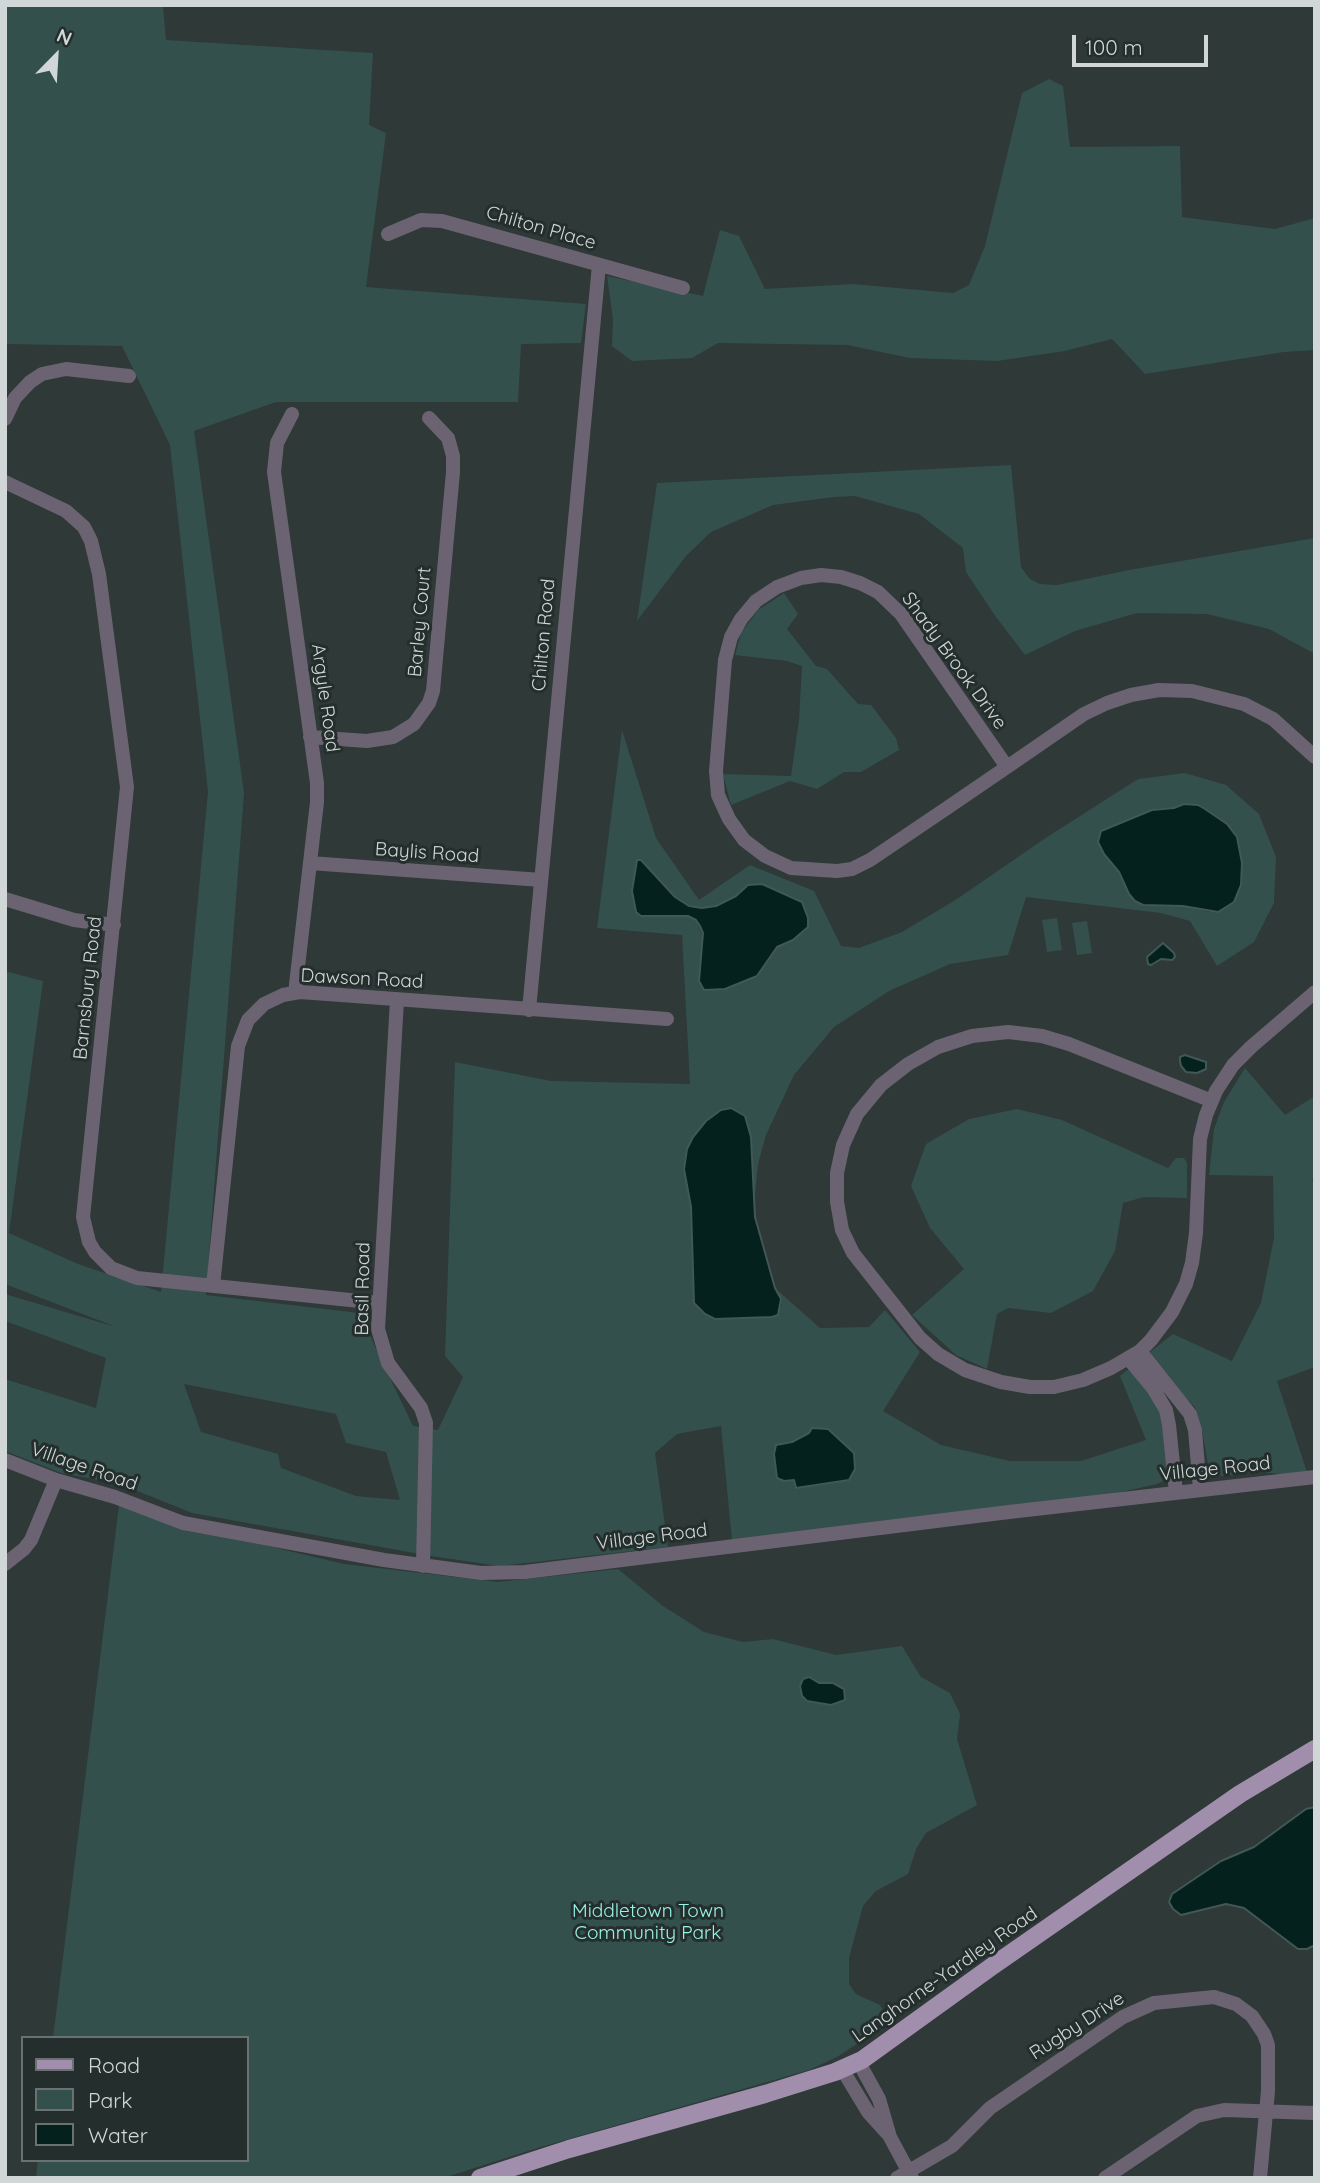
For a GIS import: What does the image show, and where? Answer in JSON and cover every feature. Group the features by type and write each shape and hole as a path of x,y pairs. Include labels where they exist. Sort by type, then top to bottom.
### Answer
{"main road":[{"name":"Langhorne-Yardley Road","path":"480,2178 504,2174 765,2094 850,2065 1232,1800 1315,1749"}],"street":[{"name":"Chilton Place","path":"388,234 421,220 442,221 683,288"},
{"name":"Chilton Road","path":"529,1010 599,265"},
{"path":"5,419 15,398 42,374 66,369 129,376"},
{"name":"Argyle Road","path":"292,414 277,443 274,472 317,783 295,993"},
{"name":"Barley Court","path":"310,737 367,741 393,737 414,724 429,703 433,691 453,472 453,456 448,438 429,418"},
{"name":"Barnsbury Road","path":"5,482 75,518 84,527 95,552 128,795 83,1217 85,1230 95,1252 105,1263 136,1278 379,1303"},
{"name":"Shady Brook Drive","path":"1007,767 901,614 878,592 860,583 821,575 801,578 777,587 756,601 731,637 725,660 716,771 718,795 729,819 744,840 765,856 791,868 812,871 852,869 870,860 1007,767 1084,714 1131,695 1160,690 1192,691 1244,704 1273,719 1315,757"},
{"name":"Baylis Road","path":"310,863 541,880"},
{"path":"5,899 74,920 114,925"},
{"path":"1212,1101 1069,1044 1042,1036 1009,1032 972,1036 938,1048 908,1064 881,1085 858,1114 843,1145 836,1183 836,1202 842,1230 853,1253 920,1338 938,1354 971,1372 1001,1382 1030,1387 1054,1387 1083,1380 1134,1355 1172,1312 1191,1269 1196,1233 1200,1139 1212,1101 1233,1065 1315,992"},
{"name":"Dawson Road","path":"214,1286 237,1060 242,1032 248,1020 264,1003 295,993 667,1019"},
{"name":"Basil Road","path":"397,1000 378,1329 386,1358 398,1379 421,1408 426,1423 424,1566"},
{"path":"1134,1355 1190,1414 1195,1430 1200,1490"},
{"path":"1134,1355 1166,1410 1176,1493"},
{"name":"Village Road","path":"5,1460 183,1523 424,1566 481,1573 525,1572 1315,1477"},
{"path":"5,1563 24,1549 31,1540 56,1480"},
{"name":"Rugby Drive","path":"906,2175 952,2146 990,2108 1122,2017 1170,2000 1214,1997 1236,2004 1252,2015 1268,2045 1260,2178"},
{"path":"850,2065 868,2112 890,2137 906,2175"},
{"path":"1105,2178 1197,2116 1224,2110 1314,2115"}],"green space":[{"path":"5,5 163,5 166,40 373,53 369,125 386,133 366,287 586,304 581,343 521,344 518,402 276,402 194,431 244,793 206,1295 359,1313 413,1426 438,1430 463,1377 445,1356 455,1062 551,1081 690,1084 682,935 597,928 622,730 656,838 699,900 750,865 814,891 841,946 859,948 902,932 957,899 1138,779 1185,773 1226,785 1259,814 1276,857 1274,903 1254,942 1217,966 1190,921 1161,913 1026,897 1008,955 950,964 889,991 834,1027 794,1075 766,1135 758,1164 754,1204 751,1137 745,1116 731,1108 712,1116 698,1130 687,1149 684,1169 691,1207 694,1303 715,1319 772,1317 782,1305 775,1288 820,1328 869,1327 885,1310 920,1352 883,1411 941,1445 1010,1461 1081,1461 1146,1440 1120,1376 1130,1368 1149,1390 1162,1416 1170,1473 1166,1480 1094,1498 732,1541 721,1426 677,1434 655,1453 668,1547 499,1566 192,1513 120,1484 61,1473 5,1451 5,1379 96,1408 106,1358 5,1321 5,1294 116,1327 5,1284 5,971 43,981 9,1233 78,1264 161,1292 208,792 170,445 122,346 5,344","holes":["1184,804 1198,805 1220,818 1237,837 1242,863 1241,885 1234,902 1209,912 1183,906 1143,905 1125,886 1114,865 1104,854 1101,832 1160,808 1174,808","637,860 675,897 689,906 702,908 716,906 736,896 748,885 762,884 798,899 805,931 777,947 757,976 725,989 696,920 688,916 640,916 636,912 633,881","184,1384 336,1414 346,1443 386,1452 400,1500 356,1496 281,1468 278,1454 201,1432"]},
{"path":"1049,79 1063,86 1070,147 1180,146 1182,217 1275,229 1315,218 1315,350 1284,352 1145,374 1112,339 1065,351 997,361 910,358 847,345 718,343 692,358 632,361 612,346 613,319 607,276 703,296 720,230 739,236 765,289 853,284 953,293 969,285 985,246 1022,93"},
{"path":"1011,465 1021,567 1030,579 1040,584 1057,585 1315,538 1315,654 1269,629 1207,614 1137,613 1075,631 1025,655 966,572 963,548 919,514 855,496 773,505 711,532 686,556 637,621 657,483"},
{"path":"784,593 798,614 787,629 816,666 827,669 858,704 871,705 896,738 899,750 861,772 844,772 817,789 790,781 731,805 723,774 791,776 799,720 802,666 787,661 735,655 741,633 758,610"},
{"path":"1057,918 1062,950 1047,952 1042,920"},
{"path":"1087,921 1092,953 1077,955 1072,923"},
{"path":"1245,1068 1285,1115 1315,1096 1315,1180 1312,1179 1315,1186 1315,1367 1277,1381 1307,1472 1293,1475 1257,1472 1222,1476 1209,1471 1202,1429 1195,1407 1177,1389 1150,1352 1173,1334 1232,1361 1261,1303 1274,1238 1273,1176 1209,1175 1214,1129 1224,1102"},
{"path":"1017,1109 1062,1120 1168,1168 1176,1158 1184,1158 1187,1163 1187,1198 1144,1197 1123,1203 1115,1251 1093,1291 1051,1313 1008,1308 997,1314 987,1369 956,1355 912,1315 964,1269 930,1228 911,1186 926,1144 969,1119"},
{"name":"Middletown Town Community Park","path":"119,1505 186,1531 264,1545 344,1564 498,1582 618,1569 663,1606 704,1632 743,1642 773,1639 836,1655 902,1646 921,1677 950,1693 960,1714 957,1739 977,1805 926,1833 916,1849 908,1874 876,1891 863,1906 849,1958 849,1984 856,1994 880,2005 890,2022 837,2057 809,2070 443,2178 36,2178 38,2162 248,2162 248,2036 53,2036"}],"water":[{"path":"1184,804 1198,805 1205,809 1227,824 1237,837 1242,863 1241,885 1234,902 1218,912 1183,906 1143,905 1135,901 1098,842 1101,831 1152,810"},
{"path":"637,860 641,860 675,897 689,906 716,906 736,896 748,885 762,884 802,902 808,918 808,927 793,940 777,947 757,976 725,989 704,990 699,981 703,933 700,926 688,916 641,916 636,912 632,891"},
{"path":"1163,943 1175,957 1172,960 1161,959 1148,964 1147,957"},
{"path":"1185,1055 1206,1062 1206,1069 1197,1073 1186,1072 1180,1061 1180,1057"},
{"path":"731,1108 745,1116 751,1137 755,1217 775,1288 781,1299 778,1315 772,1317 715,1319 694,1303 691,1207 684,1169 687,1149 706,1121 721,1110"},
{"path":"812,1428 828,1429 854,1453 855,1469 849,1480 796,1488 794,1480 784,1481 777,1478 774,1454 776,1445 792,1442 809,1433"},
{"path":"809,1677 819,1683 833,1683 844,1689 845,1700 831,1705 807,1701 802,1696 800,1686 803,1679"},
{"path":"1315,1807 1313,1946 1298,1949 1244,1908 1226,1904 1181,1915 1173,1909 1169,1902 1172,1894 1221,1861 1254,1847 1306,1809"}]}
